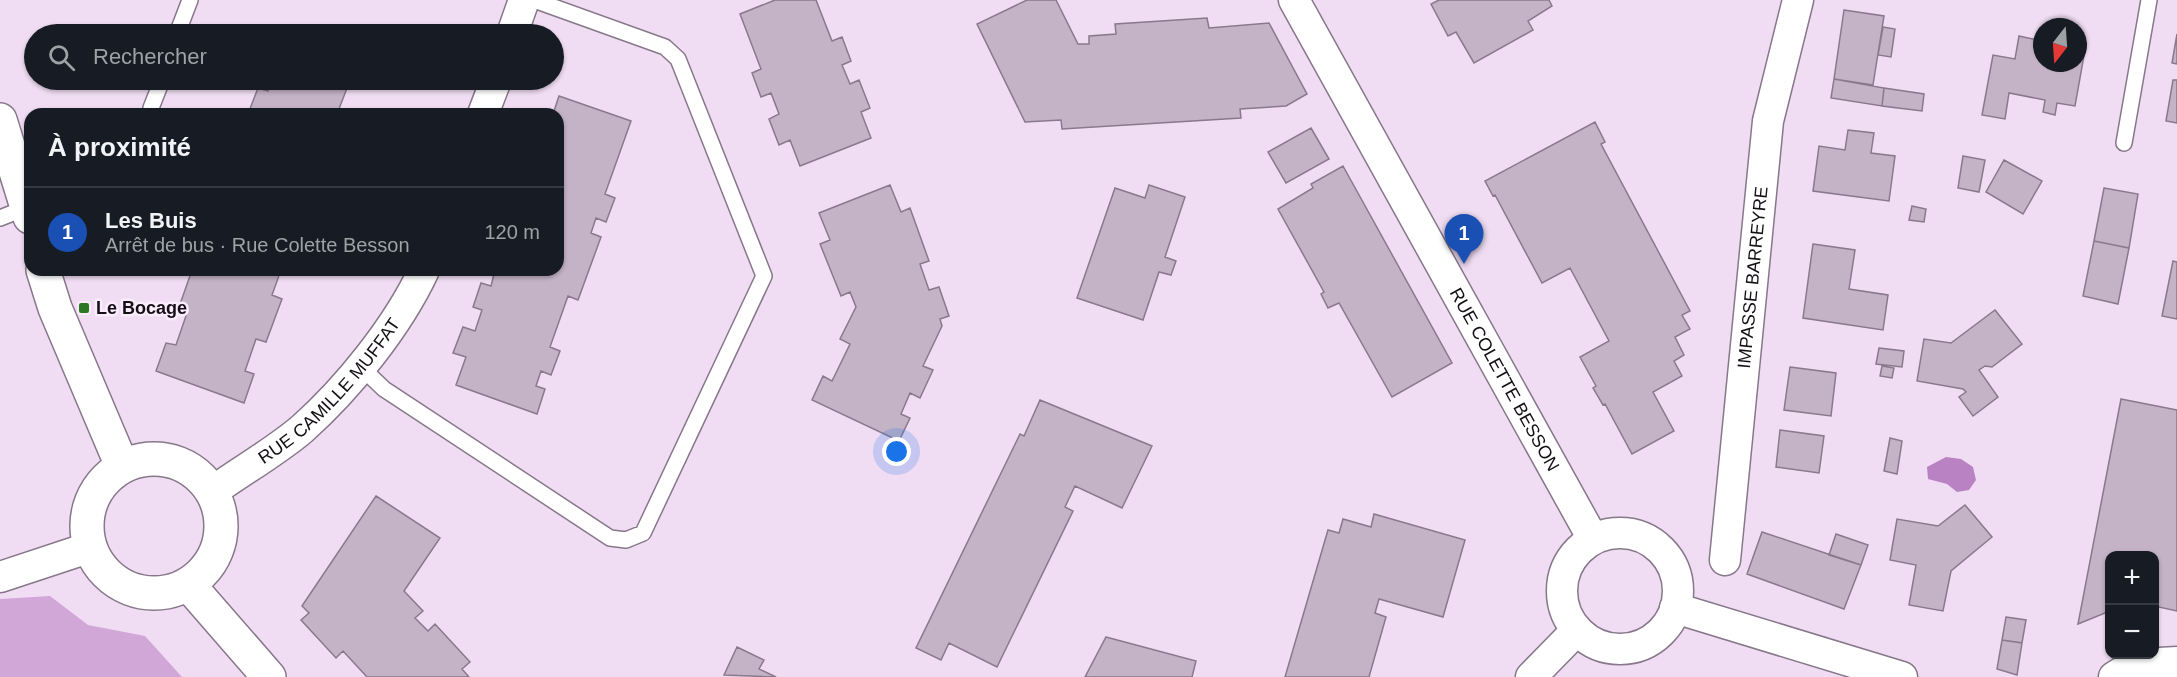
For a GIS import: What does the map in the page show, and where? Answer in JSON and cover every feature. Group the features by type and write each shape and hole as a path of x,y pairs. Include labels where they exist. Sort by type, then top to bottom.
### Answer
{"street":[{"path":"516,24 524,0"},
{"name":"RUE COLETTE BESSON","path":"1294,0 1593,538"},
{"name":"IMPASSE BARREYRE","path":"1725,560 1768,121 1798,0"},
{"path":"485,108 492,90"},
{"path":"0,120 19,214"},
{"path":"45,276 55,308 122,466"},
{"name":"RUE CAMILLE MUFFAT","path":"212,492 302,429 361,367 415,289 421,276"},
{"path":"152,459 182,464 199,476 212,492 219,512 221,532 210,562 188,584 168,592 147,592 126,587 108,575 95,559 88,538 87,517 93,497 105,480 122,466 152,459"},
{"path":"1612,533 1631,534 1650,541 1664,553 1674,570 1678,590 1676,608 1666,626 1651,640 1632,647 1612,648 1593,642 1577,630 1567,616 1562,598 1562,580 1568,564 1579,549 1593,538 1612,533"},
{"path":"0,577 91,547"},
{"path":"188,584 269,677"},
{"path":"1676,608 1902,677"},
{"path":"1531,677 1577,630"},
{"path":"2114,677 2127,668 2152,663 2177,662"}],"lane":[{"path":"181,24 190,0"},
{"path":"361,367 384,389 610,538 626,540 643,534 764,276 678,59 665,47 534,0"},
{"path":"2124,143 2149,0"},
{"path":"151,108 158,90"}],"shaded area":[{"path":"1946,457 1961,459 1973,467 1976,480 1969,490 1957,492 1947,484 1928,479 1927,467"},
{"path":"50,596 88,625 145,636 182,677 0,677 0,599"}],"building":[{"path":"775,0 816,0 832,41 842,37 851,61 842,65 850,84 859,80 870,108 861,112 871,138 800,166 790,140 779,145 769,119 779,114 771,93 761,97 752,73 761,69 740,14"},
{"path":"1027,0 1056,0 1078,44 1089,44 1089,36 1116,34 1115,24 1207,18 1209,28 1269,23 1307,94 1286,106 1240,109 1241,118 1062,129 1061,120 1025,122 977,24"},
{"path":"1439,0 1549,0 1552,6 1528,21 1533,30 1474,63 1456,32 1448,36 1431,4"},
{"path":"1844,10 1884,16 1873,85 1834,79"},
{"path":"1883,27 1895,29 1891,57 1878,55"},
{"path":"2177,34 2177,64 2172,63"},
{"path":"2019,36 2033,39 2033,72 2081,72 2075,106 2057,103 2055,115 2043,112 2045,100 2009,93 2005,119 1982,115 1993,55 2015,59"},
{"path":"1834,79 1884,88 1882,106 1831,98"},
{"path":"2173,80 2177,80 2177,123 2166,121"},
{"path":"1884,88 1924,94 1922,111 1882,106"},
{"path":"257,90 346,90 339,108 250,108"},
{"path":"559,96 631,121 605,194 615,198 606,222 596,218 591,233 601,237 578,300 568,296 550,347 560,351 551,375 541,371 536,386 545,389 537,414 456,385 466,357 453,353 463,327 475,331 482,310 473,307 481,283 491,286 494,276 564,276 564,108 555,108"},
{"path":"1595,122 1605,142 1601,144 1690,311 1682,315 1690,329 1675,337 1684,355 1674,361 1682,376 1653,392 1674,431 1632,454 1605,404 1603,405 1593,388 1596,386 1580,357 1609,341 1570,268 1542,283 1495,195 1493,196 1485,181"},
{"path":"1311,128 1329,159 1286,183 1268,152"},
{"path":"1848,130 1874,133 1871,153 1895,156 1889,201 1813,191 1819,146 1845,150"},
{"path":"1963,156 1985,160 1979,192 1958,188"},
{"path":"2004,160 2042,181 2023,214 1986,192"},
{"path":"1343,166 1452,363 1392,397 1339,303 1328,308 1321,294 1324,292 1278,209 1313,188 1311,184"},
{"path":"890,185 901,212 910,208 929,261 920,264 929,290 939,287 949,316 940,319 942,326 923,366 933,370 920,398 910,393 901,414 910,418 899,441 812,400 823,376 832,381 850,344 840,339 856,307 850,292 841,296 820,244 830,240 819,213"},
{"path":"1149,185 1185,197 1165,257 1176,261 1171,275 1159,272 1143,320 1077,298 1115,188 1145,198"},
{"path":"2104,188 2138,194 2129,248 2094,241"},
{"path":"1912,206 1926,209 1924,222 1909,220"},
{"path":"2094,241 2129,248 2118,304 2083,296"},
{"path":"1813,244 1855,250 1849,289 1888,295 1883,330 1803,318"},
{"path":"2173,261 2177,262 2177,319 2162,316"},
{"path":"190,276 279,276 272,295 282,299 266,342 256,339 245,371 254,374 244,403 156,371 166,343 176,345 187,313 178,310"},
{"path":"1995,310 2022,344 1992,367 1985,366 1979,370 1998,397 1973,416 1959,397 1966,392 1963,389 1917,381 1924,339 1951,343"},
{"path":"1879,348 1904,351 1902,367 1876,364"},
{"path":"1882,366 1894,368 1892,378 1880,376"},
{"path":"1790,367 1836,373 1831,416 1784,410"},
{"path":"2121,399 2177,410 2177,611 2159,607 2159,551 2105,551 2105,613 2078,624"},
{"path":"1040,400 1152,446 1122,508 1075,486 1065,507 1073,511 997,667 949,643 941,660 916,648 1020,434 1024,436"},
{"path":"1780,430 1824,436 1819,473 1776,467"},
{"path":"1890,438 1902,441 1897,474 1884,471"},
{"path":"376,496 440,538 404,591 423,611 415,618 428,631 435,624 470,662 462,669 469,677 367,677 343,651 336,658 301,620 309,613 302,606"},
{"path":"1965,505 1992,537 1951,571 1943,611 1909,605 1916,565 1890,560 1897,519 1938,526"},
{"path":"1374,514 1465,540 1443,617 1379,599 1375,613 1386,617 1369,677 1285,677 1328,530 1339,533 1343,519 1371,527"},
{"path":"1762,532 1861,565 1844,609 1747,574"},
{"path":"1836,534 1868,545 1861,565 1829,555"},
{"path":"2006,617 2026,620 2022,643 2002,640"},
{"path":"1106,637 1196,661 1192,677 1085,677"},
{"path":"2002,640 2022,643 2017,675 1997,669"},
{"path":"737,647 764,660 759,669 776,677 724,675"}],"place":[{"name":"Les Buis","path":"1464,264"},
{"name":"Le Bocage","path":"84,308"}]}
